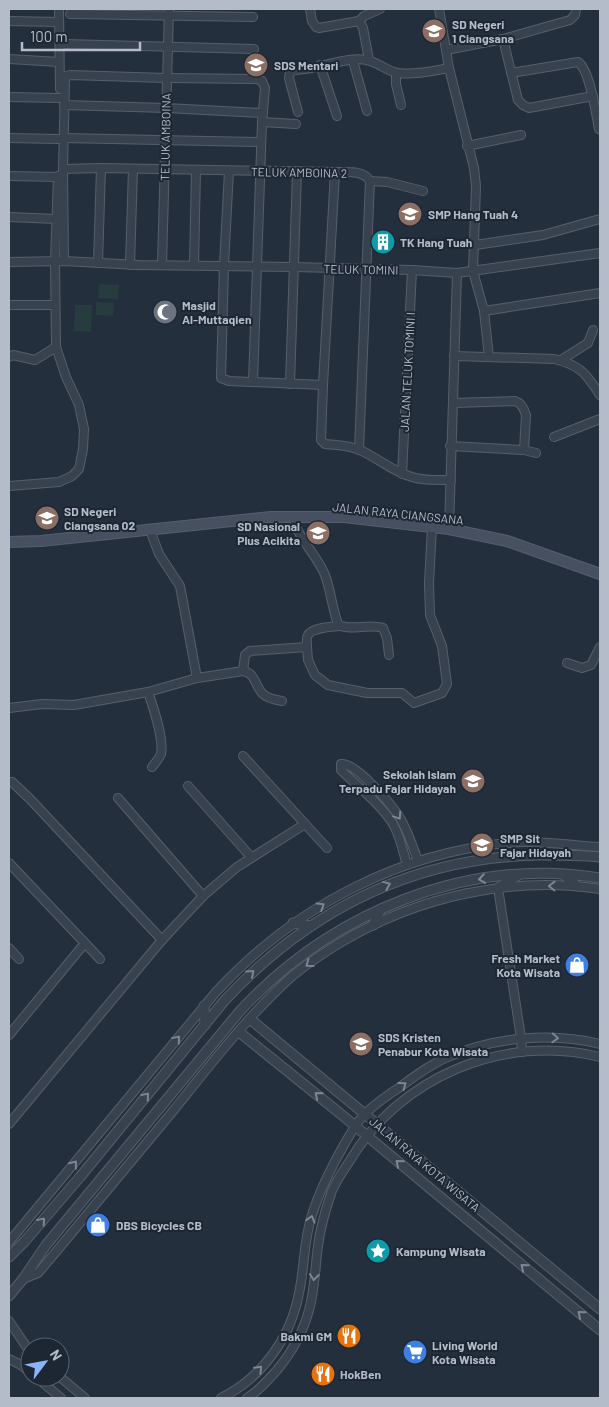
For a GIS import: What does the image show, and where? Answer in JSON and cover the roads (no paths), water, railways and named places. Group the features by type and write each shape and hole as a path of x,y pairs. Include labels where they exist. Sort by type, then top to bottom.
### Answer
{"main road":[{"name":"JALAN RAYA CIANGSANA","path":"9,542 41,541 271,517 344,517 449,529 507,541 600,574"}],"street":[{"path":"59,9 59,62 62,101"},
{"path":"310,9 314,25 319,28 359,21 364,16 380,9"},
{"path":"439,9 448,68 474,168 476,186 473,271 484,311 489,357"},
{"path":"446,50 503,39 570,20 575,15 576,9"},
{"path":"70,14 169,12 253,17"},
{"name":"TELUK AMBOINA","path":"162,265 169,12"},
{"path":"359,21 363,28 369,60"},
{"path":"9,22 58,22"},
{"path":"503,39 518,100 523,105 529,108 592,96"},
{"path":"65,44 254,49"},
{"path":"9,60 59,62"},
{"path":"298,112 290,78 290,72 295,70 339,62 369,60 396,73 410,74 448,68"},
{"path":"353,61 367,111"},
{"path":"510,73 578,62 584,67 599,129"},
{"path":"320,66 337,116"},
{"path":"396,73 396,84 401,105"},
{"path":"9,486 59,482 72,476 79,468 83,449 84,429 79,405 56,347 56,219 62,101 66,76 257,79 262,81 265,88 260,171 253,382"},
{"path":"9,97 166,108 263,112"},
{"path":"262,122 296,124"},
{"path":"468,146 521,135"},
{"path":"9,138 262,142"},
{"path":"61,138 64,261"},
{"path":"98,263 100,168"},
{"path":"130,265 133,168"},
{"name":"TELUK AMBOINA 2","path":"63,169 133,168 359,173 367,176 370,182 387,182 423,191"},
{"path":"194,265 196,170"},
{"path":"229,171 221,378 229,381 323,385"},
{"path":"290,384 297,171"},
{"path":"335,172 321,440 325,444 345,446 359,450 402,474 422,479 451,480"},
{"path":"9,176 58,177"},
{"path":"359,450 368,270 370,182"},
{"path":"9,217 56,219"},
{"path":"475,244 543,234 600,219"},
{"name":"TELUK TOMINI","path":"9,262 64,261 130,265 224,265 457,273 600,253"},
{"name":"JALAN TELUK TOMINI I","path":"402,474 412,270"},
{"path":"449,529 450,446 457,273"},
{"path":"484,311 600,293"},
{"path":"9,306 55,306"},
{"path":"561,360 588,343 593,330"},
{"path":"9,357 13,355 35,360 56,347"},
{"path":"454,356 554,359 569,362 581,369 600,394"},
{"path":"453,403 518,402 526,415 524,450"},
{"path":"554,436 600,418"},
{"path":"450,446 524,450 536,453"},
{"path":"294,517 299,533 312,549 325,574 339,626"},
{"path":"389,655 387,638 383,628 376,625 339,626 314,631 309,633 307,637 308,660 315,675 328,685 367,693 402,693 414,702 442,693 447,684 442,646 430,615 429,583 432,527"},
{"path":"150,530 159,554 180,586 197,678"},
{"path":"243,671 245,655 250,651 307,647"},
{"path":"567,663 582,668 591,665 600,647"},
{"path":"9,708 42,704 74,705 148,692 197,678 243,671 252,675 262,694 266,697 282,701"},
{"path":"148,692 156,719 161,749 160,757 152,767"},
{"path":"243,756 327,848"},
{"path":"407,865 393,824 341,770 341,764 353,767 372,784 395,811 408,832 418,861"},
{"path":"9,782 12,782 30,799 162,940"},
{"path":"188,786 251,857"},
{"path":"118,798 203,896"},
{"path":"9,1124 162,940 203,896 251,857 305,824"},
{"path":"9,1242 240,965 293,923 367,880 418,861 484,846 522,842 557,842 600,846"},
{"path":"484,846 485,859"},
{"path":"9,1257 68,1192 248,975 311,926 354,900 388,885 451,865 485,859 523,856 600,857"},
{"path":"9,863 100,959"},
{"path":"419,874 424,892"},
{"path":"562,874 577,886"},
{"path":"9,1296 46,1245 240,1011 283,969 322,941 353,922 381,909 424,892 455,883 490,877 520,875 562,874 600,878"},
{"path":"498,888 520,875"},
{"path":"23,1279 38,1273 250,1019 291,978 328,950 373,925 404,911 463,893 526,886 577,886 600,889"},
{"path":"498,888 522,1052"},
{"path":"373,925 381,909"},
{"path":"293,923 311,926"},
{"path":"9,1035 85,943"},
{"path":"9,948 20,959"},
{"path":"204,1006 205,1025"},
{"name":"JALAN RAYA KOTA WISATA","path":"250,1019 600,1309"},
{"name":"JALAN RAYA KOTA WISATA","path":"239,1032 600,1330"},
{"path":"220,1398 258,1372 274,1353 287,1332 300,1292 305,1241 312,1214 335,1159 355,1126 365,1114 420,1073 446,1058 464,1051 521,1038 572,1039 600,1044"},
{"path":"247,1398 268,1381 296,1345 309,1309 318,1244 332,1190 356,1150 377,1124 409,1095 442,1074 470,1063 522,1052 547,1051 600,1057"},
{"path":"562,1297 572,1285"},
{"path":"9,1321 20,1337"},
{"path":"70,1385 85,1398"},
{"path":"48,1387 61,1398"}],"place":[{"name":"SD Negeri 1 Ciangsana","path":"434,31"},
{"name":"SDS Mentari","path":"256,65"},
{"name":"SMP Hang Tuah 4","path":"410,214"},
{"name":"TK Hang Tuah","path":"383,242"},
{"name":"Masjid Al-Muttaqien","path":"165,312"},
{"name":"SD Negeri Ciangsana 02","path":"47,518"},
{"name":"SD Nasional Plus Acikita","path":"318,533"},
{"name":"Sekolah Islam Terpadu Fajar Hidayah","path":"473,781"},
{"name":"SMP Sit Fajar Hidayah","path":"482,845"},
{"name":"Fresh Market Kota Wisata","path":"577,965"},
{"name":"SDS Kristen Penabur Kota Wisata","path":"361,1044"},
{"name":"DBS Bicycles CB","path":"98,1225"},
{"name":"Kampung Wisata","path":"378,1251"},
{"name":"Bakmi GM","path":"349,1336"},
{"name":"Living World Kota Wisata","path":"415,1352"},
{"name":"HokBen","path":"323,1374"}]}
